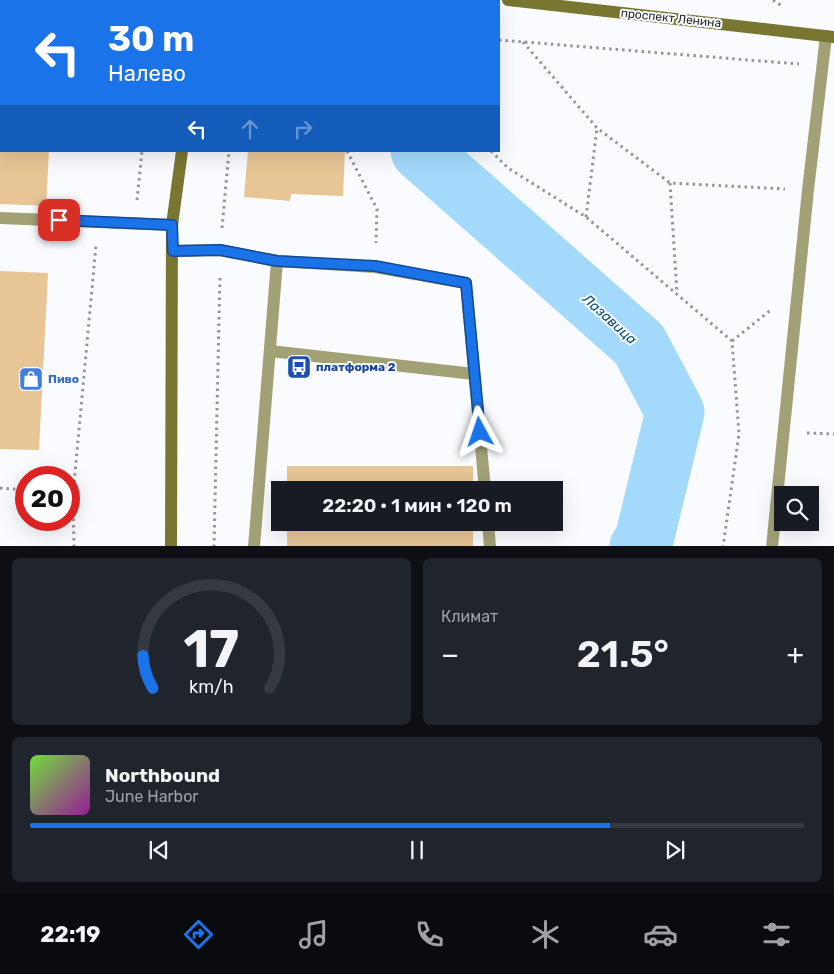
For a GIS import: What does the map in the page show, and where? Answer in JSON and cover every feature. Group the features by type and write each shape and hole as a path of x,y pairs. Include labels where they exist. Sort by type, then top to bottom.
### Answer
{"main road":[{"name":"проспект Ленина","path":"508,0 830,36"},
{"path":"171,546 172,225 182,152"}],"lane":[{"path":"772,546 822,66 830,36"},
{"path":"0,218 172,225"},
{"path":"173,251 220,250 277,261 375,266 466,283 484,481"},
{"path":"254,546 277,261"},
{"path":"270,351 474,374"},
{"path":"489,531 490,546"}],"path":[{"path":"500,40 822,66"},
{"path":"523,42 597,128 670,183 808,190"},
{"path":"586,217 597,128"},
{"path":"134,223 142,152"},
{"path":"214,546 220,250 229,152"},
{"path":"347,152 377,209 375,266"},
{"path":"492,152 508,168 586,217 732,341 739,434 724,546"},
{"path":"670,183 677,294"},
{"path":"74,466 98,222"},
{"path":"732,341 799,288"},
{"path":"0,488 15,489"},
{"path":"73,531 74,546"}],"building":[{"path":"0,152 49,152 46,206 0,204"},
{"path":"248,152 345,152 343,196 291,194 290,201 244,197"},
{"path":"0,271 48,273 39,450 0,449"},
{"path":"287,466 473,466 473,481 287,481"},
{"path":"287,531 473,531 473,546 287,546"}],"waterway":[{"name":"Лазавица","path":"421,152 639,344 675,412 644,540 640,546"}],"place":[{"name":"платформа 2","path":"299,367"},
{"name":"Пиво","path":"31,379"}],"route":[{"path":"59,220 172,225 173,251 220,250 277,261 375,266 466,283 480,432"}]}
